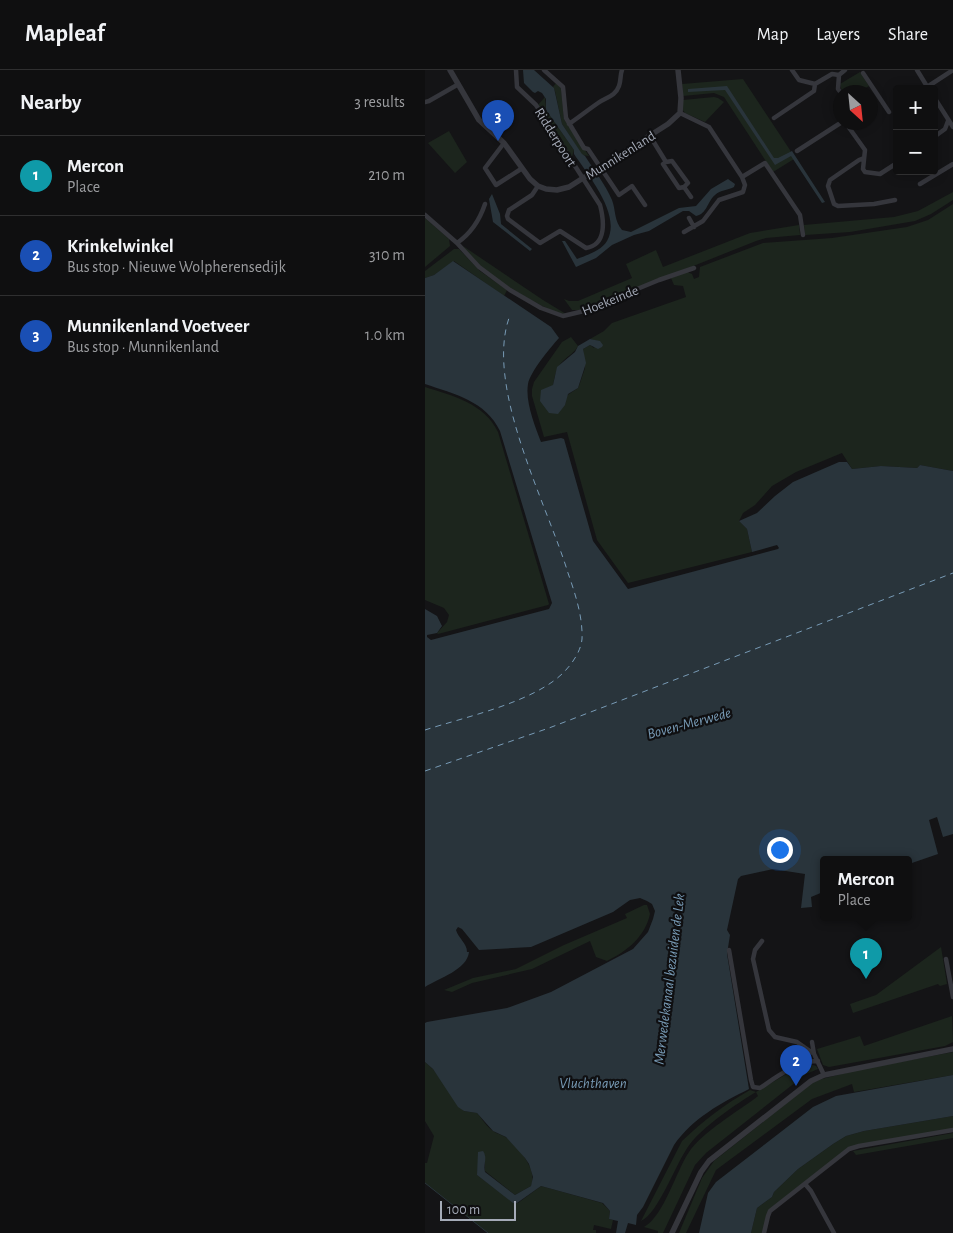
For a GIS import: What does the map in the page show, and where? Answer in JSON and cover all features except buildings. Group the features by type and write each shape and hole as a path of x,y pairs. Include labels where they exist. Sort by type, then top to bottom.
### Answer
{"street":[{"path":"450,70 479,120 504,142 521,169 538,186"},
{"name":"Ridderpoort","path":"516,70 517,87 536,104 600,205 603,216 603,228 599,241 586,248 580,246 560,231 543,242 537,242 508,219 509,210 532,195 538,186"},
{"path":"543,70 563,87 566,118 584,148 587,149 598,170 619,195 633,186 645,205"},
{"path":"569,124 597,103 610,98 620,85 619,76 622,70"},
{"path":"678,70 681,98 680,113 709,127 742,177 745,188 743,192 719,200 708,217 684,232"},
{"path":"792,70 799,80 815,84 832,74 839,75"},
{"path":"838,85 839,75 845,70"},
{"path":"917,70 926,85"},
{"path":"932,85 953,70"},
{"path":"863,73 869,85"},
{"path":"774,118 814,91 815,84"},
{"path":"425,102 457,85"},
{"path":"878,98 889,112"},
{"path":"938,104 953,127"},
{"name":"Munnikenland","path":"538,186 557,190 569,187 650,136 680,113"},
{"path":"938,134 945,129 948,121"},
{"path":"797,151 833,128"},
{"path":"849,130 865,150 863,169 865,172 881,174 893,166"},
{"path":"650,136 666,162"},
{"path":"504,142 485,168 496,185 521,169"},
{"path":"864,158 829,180 828,186 834,204 838,206 856,205 895,200"},
{"path":"685,187 679,188 663,164 672,160 687,183 685,187 691,197"},
{"path":"742,177 765,163 800,215 803,235"},
{"path":"920,184 953,164"},
{"path":"457,243 464,238 479,217 485,204"},
{"name":"Hoekeinde","path":"425,215 457,243 479,267 510,290 541,308 563,316 579,313 659,280 694,268"},
{"path":"689,218 694,226"},
{"path":"762,942 755,950 753,959 769,1030 775,1037 797,1042 814,1054"},
{"path":"729,950 753,1087 760,1088 788,1071 811,1061 818,1061"},
{"path":"946,959 953,997"},
{"path":"812,1042 814,1054 824,1075"},
{"path":"672,1233 701,1172 709,1161 806,1084 824,1075 953,1049"},
{"path":"764,1233 769,1212 842,1153 853,1147 953,1130"},
{"path":"805,1184 811,1191 834,1233"}],"shaded area":[{"path":"860,72 868,85 840,85"},
{"path":"743,79 794,159 773,172 724,97 714,93 683,96 682,84"},
{"path":"556,83 561,88 564,119 589,156 582,155 562,124 553,87"},
{"path":"545,97 546,110 574,150 572,157 538,105"},
{"path":"714,97 724,102 705,122 685,113 682,109 683,100"},
{"path":"449,131 467,162 455,173 428,143"},
{"path":"953,192 953,200 931,214 915,221 850,232 805,235 804,225 894,217 918,211"},
{"path":"953,204 953,471 920,465 917,468 881,466 852,469 842,453 796,472 772,486 755,505 743,513 739,521 747,529 752,552 628,583 597,540 567,432 544,437 532,396 534,382 562,342 571,337 578,346 561,363 554,378 553,385 565,405 566,396 578,388 585,368 583,349 590,345 594,348 597,341 590,339 604,331 612,323 686,297 683,286 674,285 671,278 687,272 692,274 694,279 699,277 700,267 763,243 832,238 907,227 928,220"},
{"path":"425,218 449,239 450,246 425,267"},
{"path":"799,225 800,235 766,238 756,241 583,310 572,310 564,299 578,301 632,278 626,264 656,250 663,267 750,233"},
{"path":"463,246 566,314 548,309 497,279 476,263"},
{"path":"454,249 459,249 480,271 507,290 504,296 454,261 434,275 425,278 425,271"},
{"path":"425,387 476,407 485,414 498,432 548,605 437,633 447,622 449,615 444,608 425,600"},
{"path":"647,905 650,914 644,930 628,948 607,961 596,957 590,941 532,969 472,983 452,992 444,990 473,978 516,969 564,945 627,918 625,914"},
{"path":"941,947 947,984 940,986 938,984 853,1013 850,1004 876,995"},
{"path":"952,1016 953,1042 945,1046 829,1067 823,1065 817,1049 860,1036 864,1046"},
{"path":"953,1052 953,1075 854,1092 852,1084 812,1099 716,1170 686,1233 679,1233 702,1178 714,1161 812,1083 857,1070"},
{"path":"425,1062 433,1069 464,1111 477,1113 491,1129 507,1138 517,1147 530,1166 532,1180 531,1186 515,1195 485,1171 485,1154 479,1160 477,1175 514,1203 518,1203 541,1186 602,1203 610,1211 609,1219 613,1220 611,1229 594,1225 593,1230 596,1230 596,1233 488,1233 425,1183 425,1163 427,1163 434,1136 425,1121"},
{"path":"813,1065 818,1069 806,1074 706,1153 695,1165 663,1233 658,1233 658,1231 644,1227 658,1213 684,1160 695,1144 712,1129 758,1096 756,1092 800,1066"},
{"path":"750,1090 756,1092 739,1102 696,1137 685,1152 661,1198 648,1216 641,1221 682,1141 732,1101"},
{"path":"953,1116 953,1129 854,1146 773,1210 767,1217 763,1233 751,1233 757,1208 772,1197 774,1192 798,1169 846,1136 864,1131"},
{"path":"953,1133 953,1138 856,1155 853,1151"}],"water":[{"path":"523,70 534,70 554,88 562,124 606,188 622,230 631,232 679,208 696,206 711,189 728,179 735,184 734,187 715,195 700,215 696,216 689,211 683,211 649,231 634,235 612,245 596,258 576,267 562,241 565,241 577,259 598,250 607,241 610,231 610,219 607,208 595,184 546,110 546,99 542,93 538,91 533,92 524,83"},
{"path":"727,86 774,158 792,151 825,202 822,203 791,156 775,165 725,90 688,92 688,89"},
{"path":"492,194 500,214 501,224 532,249 530,251 493,222 489,199"},
{"path":"453,261 551,327 559,338 532,373 527,391 531,414 541,442 564,439 593,541 628,589 778,549 777,545 752,552 747,529 739,521 757,513 793,482 839,462 847,462 852,469 881,466 917,468 920,465 953,471 953,834 943,837 937,817 929,820 938,854 912,863 912,856 820,856 820,893 811,897 812,907 801,908 805,874 773,869 741,876 738,879 727,930 730,935 727,954 749,1089 708,1112 682,1135 674,1145 643,1207 637,1215 636,1225 628,1223 625,1233 616,1233 618,1221 609,1219 610,1211 603,1203 541,1186 517,1203 513,1203 477,1175 478,1152 483,1151 485,1156 485,1172 515,1195 531,1186 533,1177 525,1158 506,1137 493,1131 477,1113 464,1111 458,1107 433,1069 425,1062 425,1023 507,1008 551,992 633,949 648,932 655,911 652,904 647,901 640,898 630,900 613,912 531,947 479,950 462,929 458,927 457,933 466,946 467,952 469,952 467,958 458,969 425,987 425,609 437,616 442,626 437,633 427,635 431,640 549,609 552,603 500,431 494,421 478,406 458,395 425,384 425,278 434,275"},
{"path":"590,339 600,341 603,345 602,347 598,349 590,345 583,349 586,363 578,388 568,394 565,405 558,414 549,413 540,401 541,390 553,385 557,367 575,352 578,346"},
{"path":"953,1075 953,1116 864,1131 846,1136 798,1169 774,1192 772,1197 757,1208 751,1233 699,1233 708,1193 716,1182 813,1107 836,1096"}],"waterway":[{"path":"425,1183 488,1233"}],"ferry route":[{"path":"425,730 479,714 536,692 564,672 576,657 581,644 581,622 576,597 522,446 512,411 505,378 504,346 509,318"},
{"path":"425,771 549,728 953,573"}],"place":[{"name":"Munnikenland Voetveer","path":"498,141"},
{"name":"Mercon","path":"866,979"},
{"name":"Krinkelwinkel","path":"796,1086"}],"water label":[{"name":"Boven-Merwede","path":"689,723"},
{"name":"Merwedekanaal bezuiden de Lek","path":"669,979"},
{"name":"Vluchthaven","path":"593,1083"}]}
